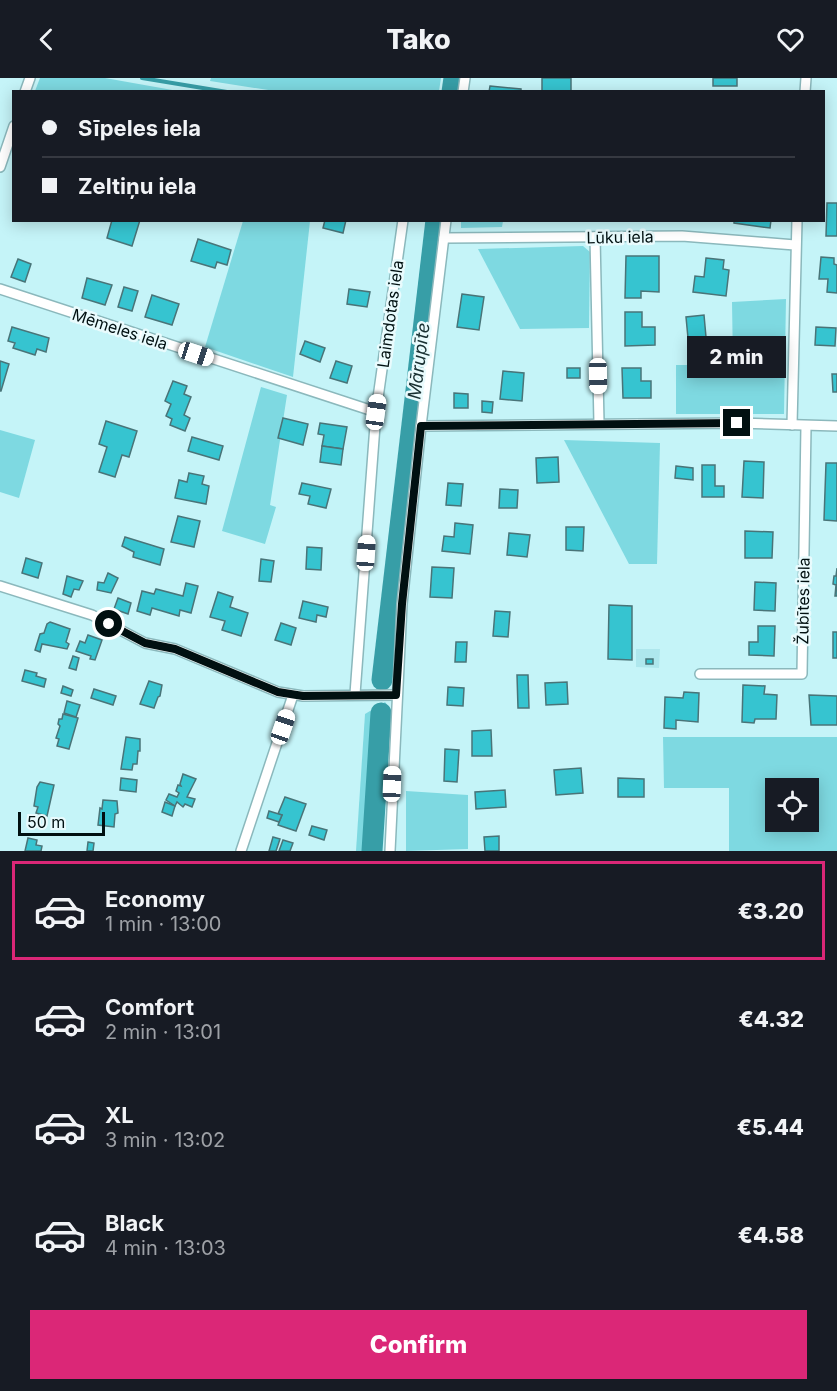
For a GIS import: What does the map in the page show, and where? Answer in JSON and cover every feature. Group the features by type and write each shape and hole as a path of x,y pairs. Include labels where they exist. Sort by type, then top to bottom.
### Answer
{"street":[{"path":"0,167 12,132"},
{"name":"Laimdotas iela","path":"356,694 376,412 403,222"},
{"path":"390,851 402,604 446,222"},
{"path":"792,425 797,222"},
{"name":"Lūku iela","path":"444,238 682,236 795,244"},
{"path":"595,237 599,423"},
{"name":"Mēmeles iela","path":"0,289 376,412"},
{"path":"421,426 599,423 837,426"},
{"name":"Žubītes iela","path":"700,674 802,674 807,426"},
{"path":"0,586 92,615 145,643 175,649 278,692 293,695 396,695"},
{"path":"241,851 293,695"}],"shaded area":[{"path":"40,78 105,78 172,90 35,90"},
{"path":"211,78 441,78 439,90 268,90 210,81"},
{"path":"243,222 310,222 293,377 205,347"},
{"path":"461,222 503,222 502,227 461,228"},
{"path":"583,246 590,252 589,328 520,329 478,249"},
{"path":"786,299 784,414 676,414 676,365 733,365 732,302"},
{"path":"261,387 287,395 270,505 276,507 265,544 222,531"},
{"path":"0,430 35,440 19,498 0,492"},
{"path":"564,440 660,443 657,564 629,564"},
{"path":"636,649 660,649 659,668 636,667"},
{"path":"385,702 390,708 381,851 356,851 365,714"},
{"path":"663,737 837,737 837,851 729,851 729,788 664,788"},
{"path":"406,791 468,795 468,849 406,851"}],"building":[{"path":"542,78 571,78 571,90 542,90"},
{"path":"713,78 737,78 737,86 713,86"},
{"path":"490,86 521,89 521,90 489,90"},
{"path":"827,203 837,203 837,236 826,236"},
{"path":"111,222 139,222 132,246 107,238"},
{"path":"324,222 346,222 343,233 323,228"},
{"path":"734,222 771,222 770,228"},
{"path":"198,239 231,250 227,265 217,262 215,268 191,261"},
{"path":"626,256 659,256 659,292 641,291 641,298 625,298"},
{"path":"821,257 834,258 834,264 837,265 837,293 827,292 828,279 819,279"},
{"path":"706,258 724,260 723,269 729,270 726,296 693,292 695,276 704,277"},
{"path":"18,259 31,264 25,282 11,277"},
{"path":"87,278 112,285 105,305 82,298"},
{"path":"124,287 138,291 132,311 118,307"},
{"path":"349,289 370,292 367,307 347,304"},
{"path":"462,294 484,297 479,330 457,327"},
{"path":"152,295 179,304 172,325 145,317"},
{"path":"625,312 642,312 642,327 655,327 655,345 625,346"},
{"path":"704,315 706,337 688,338 686,317"},
{"path":"12,327 49,338 46,352 37,349 35,355 13,348 15,343 8,341"},
{"path":"816,327 836,328 835,346 815,345"},
{"path":"726,338 727,357 705,358 703,340"},
{"path":"305,341 325,348 320,362 300,354"},
{"path":"0,361 9,364 1,391 0,391"},
{"path":"336,361 352,366 347,383 330,378"},
{"path":"567,368 580,368 580,378 567,378"},
{"path":"622,368 641,368 641,381 651,381 651,398 623,398"},
{"path":"503,371 524,373 522,401 500,399"},
{"path":"832,374 837,374 837,392 833,392"},
{"path":"173,381 187,386 184,394 191,397 184,415 190,418 185,431 170,425 172,419 166,416 171,404 165,401"},
{"path":"454,393 468,394 468,408 454,408"},
{"path":"482,401 493,402 492,413 482,412"},
{"path":"283,418 308,424 303,445 278,438"},
{"path":"106,421 137,431 129,457 122,455 115,477 99,472 107,447 99,444"},
{"path":"320,423 347,427 343,449 322,446 324,435 318,434"},
{"path":"192,437 223,446 219,460 188,451"},
{"path":"322,446 343,449 341,465 320,462"},
{"path":"558,457 559,482 537,483 536,458"},
{"path":"744,461 764,462 763,498 742,497"},
{"path":"826,463 837,463 837,521 824,520"},
{"path":"702,465 715,465 715,486 724,486 724,497 702,497"},
{"path":"676,466 693,468 693,480 675,478"},
{"path":"189,473 204,476 202,484 209,486 206,504 175,498 179,480 187,482"},
{"path":"302,483 331,489 326,508 308,504 310,496 299,494"},
{"path":"448,483 463,484 461,506 446,505"},
{"path":"500,489 518,490 517,508 499,508"},
{"path":"178,516 200,521 194,547 171,542"},
{"path":"455,523 473,525 470,554 442,551 444,536 454,537"},
{"path":"566,527 584,527 583,551 566,550"},
{"path":"745,531 773,532 772,558 745,558"},
{"path":"509,533 530,535 527,557 507,555"},
{"path":"125,537 164,549 160,565 133,557 134,552 122,546"},
{"path":"307,547 322,548 321,570 306,569"},
{"path":"26,558 42,563 38,578 22,573"},
{"path":"261,559 274,561 271,582 259,581"},
{"path":"432,567 454,568 452,598 430,597"},
{"path":"837,568 837,596 835,596 836,585 833,584"},
{"path":"108,573 118,578 111,593 97,590 98,582 104,583"},
{"path":"67,576 83,581 79,590 74,589 71,597 63,594"},
{"path":"755,582 776,583 775,611 754,610"},
{"path":"186,583 198,586 191,613 180,610 179,616 152,608 150,615 137,611 142,591 154,594 156,589 183,596"},
{"path":"218,592 233,597 230,607 248,613 241,636 222,630 225,621 210,617"},
{"path":"118,598 131,603 128,614 114,609"},
{"path":"303,601 328,607 326,617 317,615 316,622 299,618"},
{"path":"609,605 632,606 632,660 608,659"},
{"path":"495,611 510,612 508,637 493,636"},
{"path":"50,622 70,629 66,642 69,644 67,649 42,644 40,652 35,650 40,634 44,633"},
{"path":"281,623 296,628 291,645 275,640"},
{"path":"758,626 775,626 774,656 749,655 749,642 758,642"},
{"path":"833,632 837,632 837,658 833,658"},
{"path":"88,635 102,640 95,660 90,659 91,656 76,651 80,641 85,643"},
{"path":"456,642 467,642 466,662 455,662"},
{"path":"73,656 79,658 76,670 69,668"},
{"path":"646,659 653,659 653,664 646,664"},
{"path":"25,670 37,673 36,676 46,679 44,687 22,681"},
{"path":"517,675 528,675 529,708 518,708"},
{"path":"149,681 162,685 154,708 140,704"},
{"path":"567,682 568,704 546,705 545,683"},
{"path":"743,685 765,686 764,694 777,695 776,719 755,719 754,723 742,722"},
{"path":"63,686 73,690 71,696 61,693"},
{"path":"448,687 464,688 463,706 447,705"},
{"path":"94,689 116,696 113,705 91,698"},
{"path":"684,692 699,693 698,722 676,720 676,729 664,728 665,697 683,698"},
{"path":"809,695 837,696 837,725 811,725"},
{"path":"67,701 80,705 76,717 64,713"},
{"path":"63,714 78,718 69,749 57,746 59,739 56,738 60,726 58,724"},
{"path":"491,730 492,756 472,756 472,731"},
{"path":"126,737 140,739 137,764 133,764 132,770 121,769"},
{"path":"445,749 459,750 457,782 444,781"},
{"path":"581,768 583,793 556,795 554,770"},
{"path":"183,774 196,779 187,797 195,799 192,807 185,804 183,807 177,802 175,806 166,800 169,794 177,797 179,793 176,791 178,785 181,786"},
{"path":"121,778 137,780 136,792 120,790"},
{"path":"618,778 644,779 644,797 618,797"},
{"path":"40,782 54,785 47,816 36,813 38,807 34,806"},
{"path":"505,790 506,807 476,809 475,792"},
{"path":"285,797 306,804 296,831 278,825 282,815 278,814"},
{"path":"103,800 117,801 118,813 115,814 114,827 98,825"},
{"path":"165,802 175,806 172,816 162,812"},
{"path":"269,811 282,815 279,822 267,818"},
{"path":"312,826 327,830 324,840 309,835"},
{"path":"499,836 499,851 485,851 484,837"},
{"path":"273,837 280,839 276,851 269,851"},
{"path":"28,838 37,840 36,845 42,846 41,851 25,851"},
{"path":"283,840 293,843 290,851 279,851"},
{"path":"88,842 94,843 93,851 87,851"}],"waterway":[{"path":"142,78 215,90"},
{"name":"Mārupīte","path":"452,90 454,78"},
{"name":"Mārupīte","path":"382,680 436,222"},
{"name":"Mārupīte","path":"372,851 381,713"}],"route":[{"path":"109,624 145,643 175,649 278,692 303,696 396,695 402,604 421,426 737,423"}]}
